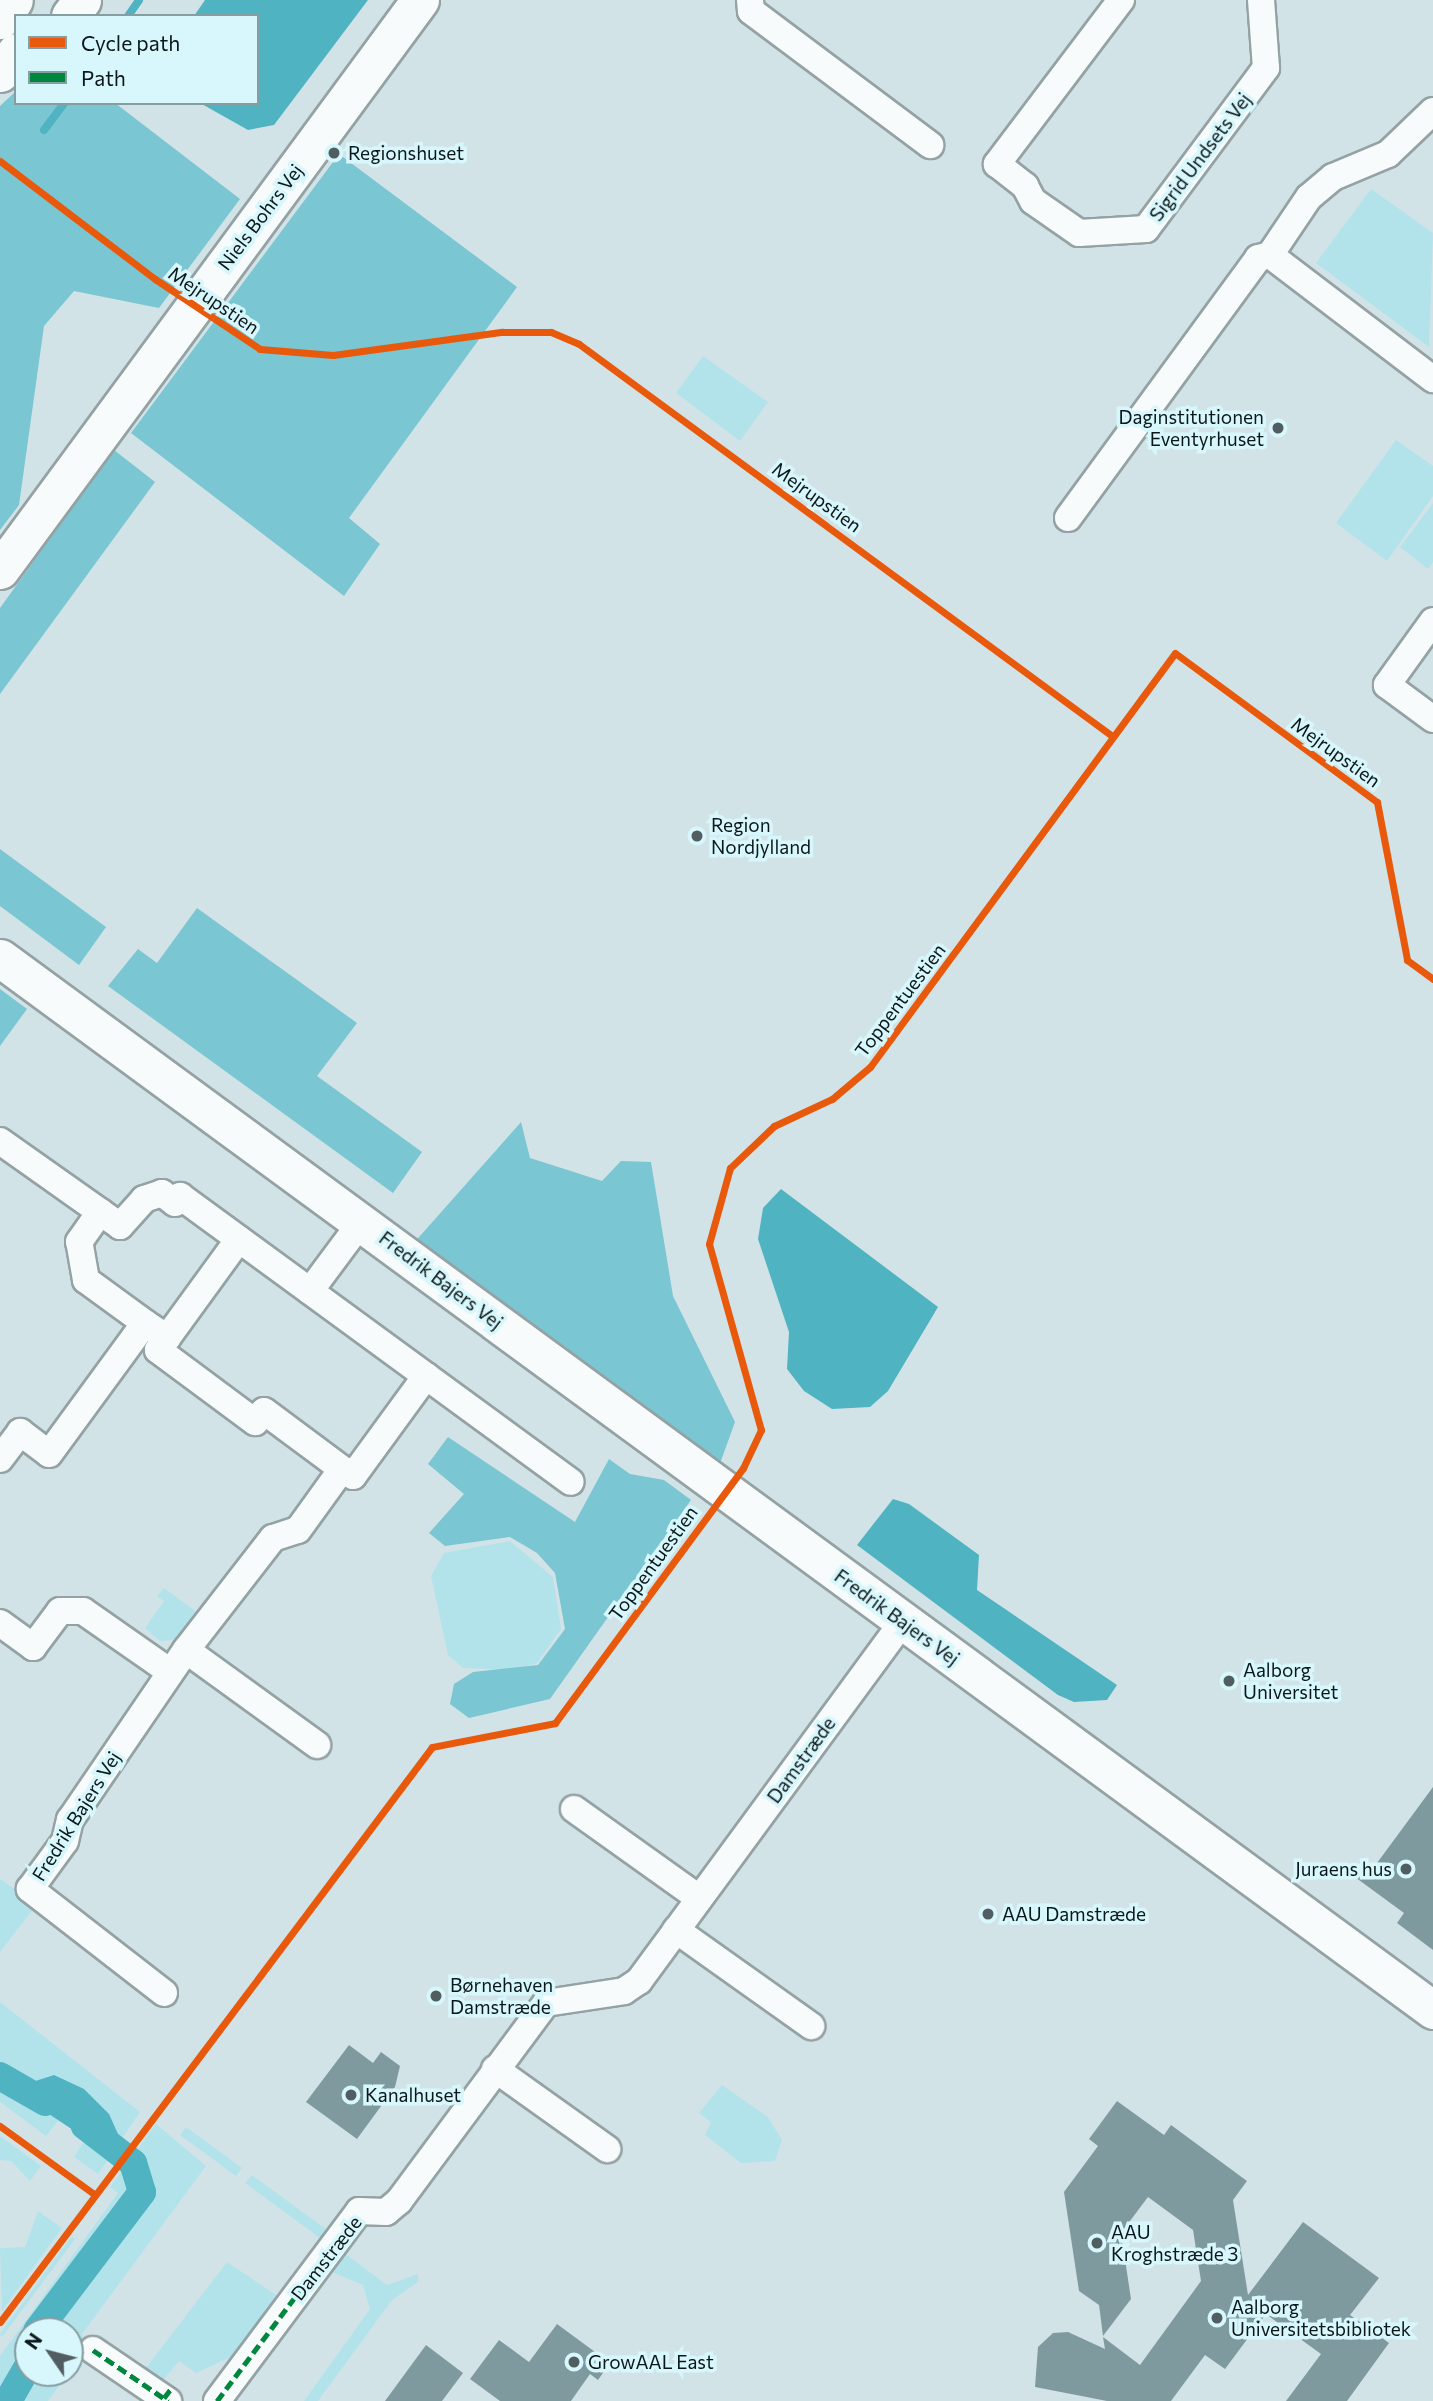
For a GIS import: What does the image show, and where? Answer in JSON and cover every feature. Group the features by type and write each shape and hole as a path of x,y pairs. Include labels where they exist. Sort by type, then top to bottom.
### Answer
{"street":[{"path":"0,20 14,0"},
{"name":"Niels Bohrs Vej","path":"0,570 420,0"},
{"path":"750,0 751,11 930,145"},
{"name":"Sigrid Undsets Vej","path":"1121,0 997,164 1025,186 1033,201 1079,233 1146,229 1266,68 1261,0"},
{"path":"0,73 14,55"},
{"path":"0,89 14,78"},
{"path":"1068,518 1258,258 1270,255 1309,197 1333,177 1388,154 1433,111"},
{"path":"1270,255 1433,379"},
{"path":"1433,621 1387,685 1433,719"},
{"name":"Fredrik Bajers Vej","path":"0,958 362,1221 1433,2010"},
{"path":"0,1141 122,1226 144,1199 162,1193 176,1203 180,1196 571,1482"},
{"path":"100,1212 79,1242 86,1280 167,1338"},
{"name":"Fredrik Bajers Vej","path":"310,1291 362,1221"},
{"path":"239,1239 158,1350 256,1422 264,1411 353,1476 426,1376"},
{"path":"0,1459 20,1432 49,1454 145,1323"},
{"name":"Fredrik Bajers Vej","path":"164,1993 30,1889 169,1671 273,1538 298,1530 342,1469"},
{"path":"0,1623 33,1647 60,1611 83,1611 169,1671"},
{"name":"Damstræde","path":"217,2401 359,2211 386,2212 399,2201 495,2069 547,2003 624,1991 676,1930 903,1622"},
{"path":"186,1650 317,1745"},
{"path":"574,1809 699,1898"},
{"path":"676,1930 811,2026"},
{"path":"495,2069 607,2149"},
{"path":"93,2350 168,2395"}],"shaded area":[{"path":"205,0 368,0 274,125 248,130 204,105 259,105 259,14 195,14"},
{"path":"14,93 14,105 118,105 240,199 159,308 74,291 44,326 19,505 0,530 0,106"},
{"path":"339,154 517,287 349,518 380,544 344,596 131,433"},
{"path":"1371,189 1433,233 1429,347 1316,263"},
{"path":"703,356 768,402 740,441 676,393"},
{"path":"1396,440 1433,466 1433,496 1387,561 1336,523"},
{"path":"114,450 155,482 0,694 0,608"},
{"path":"1433,503 1433,562 1428,569 1400,547"},
{"path":"0,849 106,927 79,965 0,906"},
{"path":"197,908 357,1023 317,1076 422,1152 393,1193 108,986 138,949 157,963"},
{"path":"0,989 27,1009 0,1046"},
{"path":"521,1122 530,1158 602,1181 621,1161 651,1162 673,1296 735,1422 718,1469 412,1245"},
{"path":"781,1189 938,1307 888,1391 870,1407 832,1409 804,1391 787,1369 789,1332 758,1239 763,1208"},
{"path":"448,1437 575,1522 609,1459 630,1474 664,1480 691,1500 550,1699 469,1718 450,1704 454,1684 473,1672 538,1665 565,1629 555,1573 537,1553 510,1537 445,1546 429,1533 464,1494 428,1464"},
{"path":"893,1499 909,1504 979,1555 977,1590 1117,1685 1107,1700 1074,1702 1058,1695 857,1545"},
{"path":"510,1541 553,1577 561,1629 537,1663 514,1670 463,1668 448,1655 431,1576 444,1553"},
{"path":"164,1588 205,1618 183,1639 160,1641 145,1628 164,1601 157,1596"},
{"path":"0,1879 37,1904 0,1952"},
{"path":"0,2002 140,2112 98,2174 74,2157 87,2137 54,2075 26,2084 60,2118 46,2136 0,2102"},
{"path":"54,2075 84,2089 109,2114 118,2134 115,2149 106,2152 13,2090 17,2079 26,2084"},
{"path":"722,2085 768,2117 782,2140 775,2161 741,2163 705,2135 711,2122 699,2113"},
{"path":"156,2124 206,2166 84,2331 84,2317 28,2317 118,2193 110,2187"},
{"path":"186,2127 242,2168 236,2176 180,2135"},
{"path":"0,2136 41,2166 30,2181 11,2161 0,2160"},
{"path":"252,2175 327,2230 320,2238 245,2183"},
{"path":"38,2211 62,2228 2,2311 0,2248 25,2247"},
{"path":"72,2236 75,2239 17,2317 14,2317 2,2337 0,2334"},
{"path":"339,2249 387,2285 418,2274 418,2282 392,2300 318,2401 304,2401 370,2309 363,2285 325,2269"},
{"path":"227,2262 282,2299 246,2350 196,2373 179,2361 159,2385 142,2373"},
{"path":"14,2337 14,2387 58,2387 48,2401 0,2401 0,2356"}],"building":[{"name":"Juraens hus","path":"1433,1787 1433,1950 1397,1923 1404,1913 1348,1872 1377,1863"},
{"name":"Kanalhuset","path":"349,2045 373,2063 381,2052 400,2066 395,2087 357,2139 306,2102"},
{"name":"AAU Kroghstræde 3","path":"1117,2101 1164,2135 1171,2125 1247,2181 1233,2200 1248,2295 1303,2222 1379,2278 1350,2315 1389,2343 1347,2401 1286,2401 1321,2354 1266,2314 1225,2369 1205,2355 1171,2401 1107,2401 1035,2387 1038,2347 1053,2333 1068,2332 1105,2349 1103,2337 1140,2365 1201,2281 1193,2230 1148,2197 1121,2233 1131,2299 1103,2336 1099,2305 1079,2291 1064,2192 1098,2146 1089,2139"},
{"name":"GrowAAL East","path":"557,2324 610,2363 598,2380 590,2374 571,2401 500,2401 470,2379 499,2340 529,2362"},
{"path":"426,2345 463,2373 442,2401 385,2401"}],"waterway":[{"path":"129,14 139,0"},
{"path":"44,130 63,105"},
{"path":"0,2076 45,2102"},
{"path":"48,2317 142,2192 133,2163 85,2126"},
{"path":"8,2401 16,2387"}],"marked path":[{"path":"217,2401 331,2249"},
{"path":"93,2350 168,2401"},
{"path":"164,2398 173,2386"}],"cycle path":[{"name":"Mejrupstien","path":"0,161 155,279 260,349 333,355 502,332 551,332 579,344 1112,736"},
{"name":"Mejrupstien","path":"0,2322 432,1747 555,1723 743,1468 761,1430 709,1244 730,1168 774,1126 832,1099 870,1067 1175,653 1377,802 1407,960 1433,979"},
{"path":"0,2126 94,2194"}],"place":[{"name":"Regionshuset","path":"334,153"},
{"name":"Daginstitutionen Eventyrhuset","path":"1278,428"},
{"name":"Region Nordjylland","path":"697,836"},
{"name":"Aalborg Universitet","path":"1229,1681"},
{"name":"Juraens hus","path":"1406,1869"},
{"name":"AAU Damstræde","path":"988,1914"},
{"name":"Børnehaven Damstræde","path":"436,1996"},
{"name":"Kanalhuset","path":"351,2095"},
{"name":"AAU Kroghstræde 3","path":"1097,2243"},
{"name":"Aalborg Universitetsbibliotek","path":"1217,2318"},
{"name":"GrowAAL East","path":"574,2362"}]}
